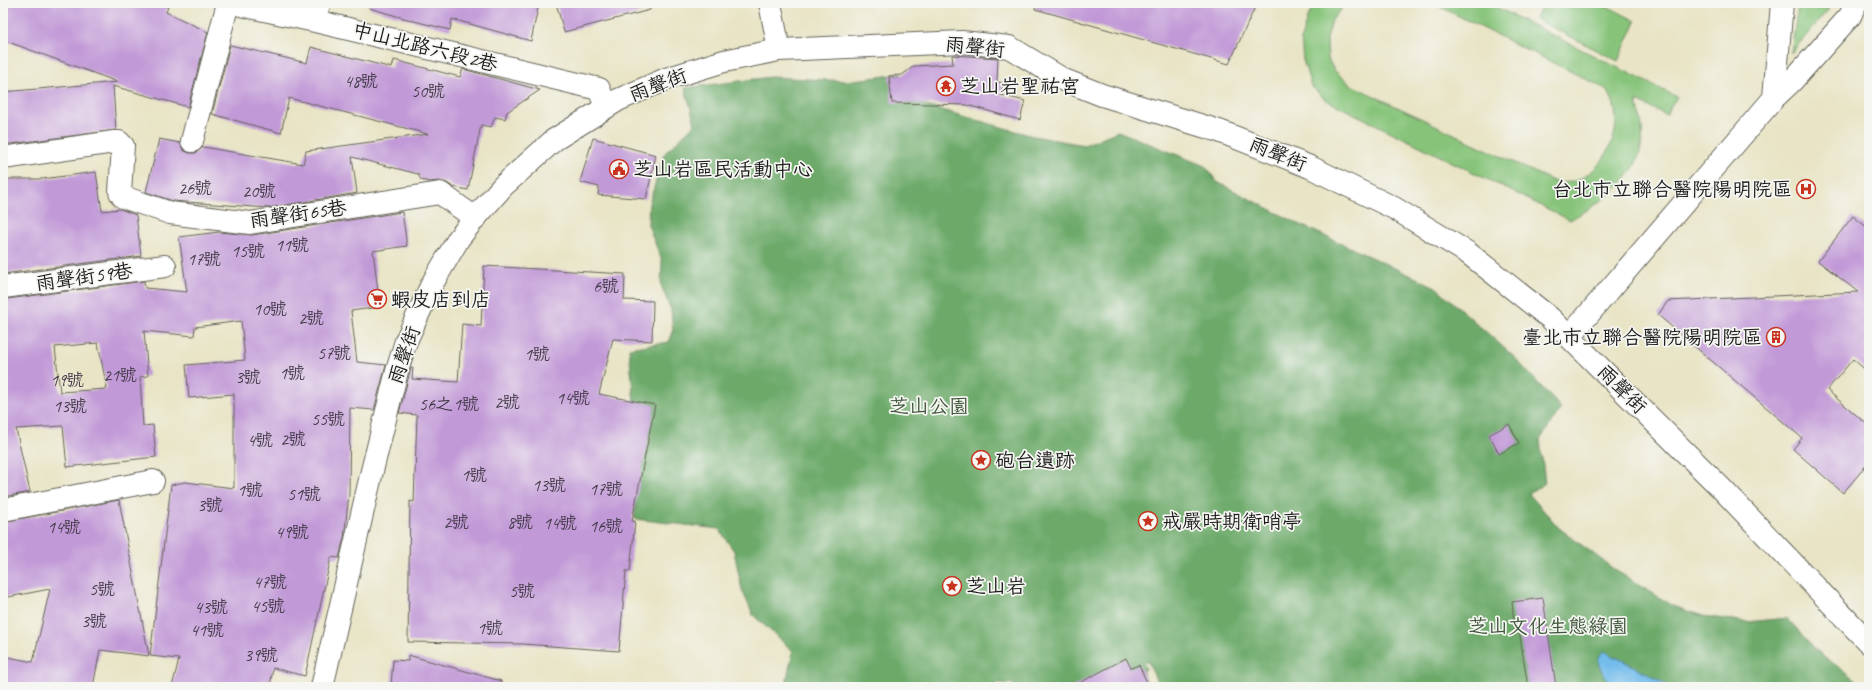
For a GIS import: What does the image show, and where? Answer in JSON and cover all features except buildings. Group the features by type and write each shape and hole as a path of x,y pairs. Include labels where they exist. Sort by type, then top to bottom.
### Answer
{"street":[{"path":"192,141 228,3"},
{"name":"中山北路六段2巷","path":"232,3 317,12 599,89 606,107"},
{"path":"770,3 779,50"},
{"path":"1774,98 1782,3"},
{"path":"1569,337 1774,98 1792,81 1850,16 1856,3"},
{"name":"雨聲街","path":"322,687 396,371 406,341 432,284 459,238 504,186 554,140 606,107 666,79 724,61 779,50 962,42 1009,47 1064,80 1102,96 1219,131 1310,167 1394,208 1468,253 1550,318 1721,488 1869,643"},
{"name":"雨聲街65巷","path":"3,158 119,142 123,146 120,192 124,197 170,213 250,223 440,193 475,218"},
{"name":"雨聲街59巷","path":"3,287 165,266"},
{"path":"3,510 153,481"}],"green space":[{"path":"1316,3 1346,3 1332,20 1327,39 1328,59 1334,70 1351,85 1555,182 1571,182 1583,177 1603,160 1614,136 1616,123 1615,109 1611,97 1607,91 1600,86 1432,3 1488,3 1677,97 1666,115 1637,101 1642,125 1642,144 1638,159 1621,184 1609,195 1570,220 1326,100 1311,86 1303,60 1301,39 1307,18"},
{"path":"1543,3 1601,3 1636,21 1618,61 1536,19"},
{"path":"1798,5 1829,9 1791,53"},
{"name":"芝山公園","path":"901,74 913,102 1033,136 1084,145 1118,131 1205,166 1217,182 1303,226 1436,287 1513,356 1561,408 1540,440 1545,483 1529,494 1559,528 1615,570 1675,607 1703,616 1746,622 1787,618 1817,651 1865,687 1159,687 1148,661 1143,663 1146,669 1142,671 1149,687 1014,687 1014,684 996,683 994,687 788,687 787,678 793,651 753,615 742,590 734,551 719,529 635,519 637,435 629,348 669,342 673,332 671,310 661,285 662,261 648,225 649,204 664,154 695,124 685,88 771,77 846,81"}],"water":[{"path":"1604,651 1651,675 1670,687 1617,687 1608,680 1599,665 1600,655"}],"place":[{"name":"芝山岩聖祐宮","path":"946,86"},
{"name":"芝山岩區民活動中心","path":"619,169"},
{"name":"台北市立聯合醫院陽明院區","path":"1806,189"},
{"name":"蝦皮店到店","path":"377,299"},
{"name":"臺北市立聯合醫院陽明院區","path":"1776,337"},
{"name":"砲台遺跡","path":"981,460"},
{"name":"戒嚴時期衛哨亭","path":"1148,521"},
{"name":"芝山岩","path":"952,586"}],"park label":[{"name":"芝山文化生態綠園","path":"1548,626"}]}
